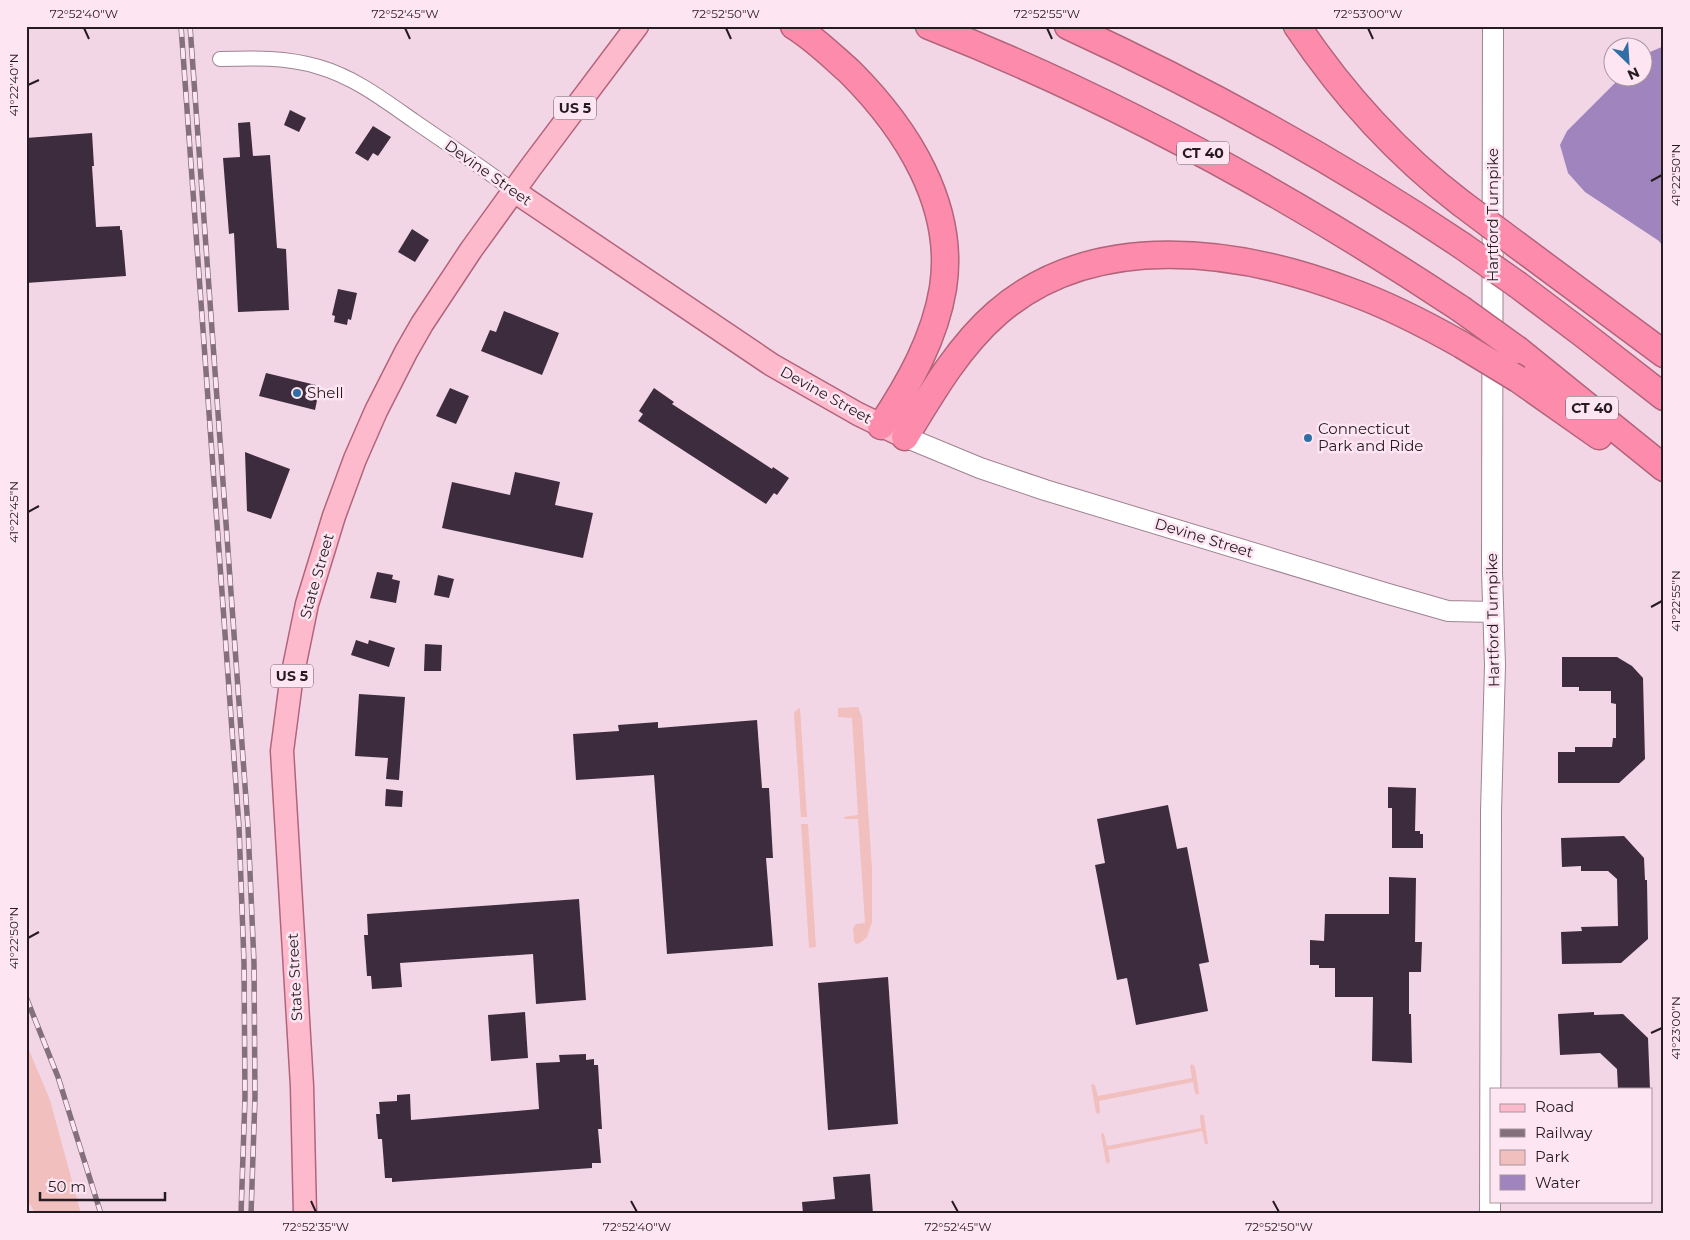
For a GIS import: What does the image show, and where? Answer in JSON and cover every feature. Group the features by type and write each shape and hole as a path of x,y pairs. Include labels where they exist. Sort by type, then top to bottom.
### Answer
{"highway":[{"path":"794,26 836,59 898,126 925,176 933,196 941,227 944,244 944,273 943,288 936,319 901,396 881,426"},
{"name":"CT 40","path":"929,26 1072,88 1214,159 1313,215 1461,309 1518,350 1664,468"},
{"path":"1068,26 1191,85 1271,127 1369,185 1518,285 1664,397"},
{"path":"1297,26 1338,82 1409,159 1461,203 1664,354"},
{"path":"905,437 962,350 998,312 1024,294 1051,278 1079,267 1108,260 1141,256 1186,256 1250,263 1287,270 1336,286 1420,322 1518,379 1664,483"}],"main road":[{"name":"State Street","path":"306,1214 302,1086 282,751 291,682 318,565 355,459 386,389 422,324 514,191 637,26"},
{"name":"Hartford Turnpike","path":"1490,1088 1491,821 1495,665 1492,378 1493,26"},
{"name":"Devine Street","path":"514,191 772,365 881,426 905,437 980,468 1035,487 1385,593 1448,611 1493,612"}],"street":[{"name":"Devine Street","path":"220,59 258,58 289,61 317,66 341,75 395,107 514,191"}],"green space":[{"path":"858,707 862,717 872,869 872,922 867,937 856,944 853,928 856,924 865,923 858,819 845,819 844,817 858,815 852,718 838,717 838,708"},
{"path":"800,708 807,817 801,817 794,715 795,711"},
{"path":"801,824 808,824 816,947 809,948"},
{"path":"26,1043 50,1100 81,1214 34,1214 26,1199"},
{"path":"1192,1064 1195,1067 1198,1095 1195,1093 1193,1082 1099,1101 1100,1112 1099,1114 1096,1113 1091,1084 1095,1085 1098,1096 1192,1078 1190,1066"},
{"path":"1202,1114 1204,1116 1208,1144 1205,1144 1202,1131 1108,1150 1110,1161 1108,1164 1106,1162 1102,1133 1104,1134 1107,1146 1201,1128 1200,1116"}],"water":[{"path":"1664,46 1664,248 1659,241 1585,192 1568,173 1560,145 1567,131 1610,88 1652,88 1652,51"}],"building":[{"path":"290,110 306,118 299,132 284,125"},
{"path":"250,122 253,156 270,155 277,248 286,249 289,310 238,312 234,233 229,234 223,158 240,157 238,123"},
{"path":"373,126 391,137 378,156 373,153 368,161 355,153"},
{"path":"92,133 96,227 120,226 120,230 122,230 126,276 26,283 26,138"},
{"path":"412,229 429,240 415,262 398,252"},
{"path":"338,289 357,293 351,320 348,319 347,325 334,322 335,316 332,315"},
{"path":"504,311 559,333 542,375 481,351 490,330 496,332"},
{"name":"Shell","path":"266,373 320,386 315,410 259,396"},
{"path":"450,388 469,396 456,424 436,416"},
{"path":"654,388 674,402 672,404 789,478 777,495 774,493 766,504 638,421 643,414 639,411"},
{"path":"245,452 290,469 271,519 247,511"},
{"path":"515,472 560,482 555,505 593,513 583,558 442,528 452,482 510,495"},
{"path":"377,572 393,575 392,579 400,581 396,603 370,598"},
{"path":"438,575 454,579 449,598 434,595"},
{"path":"356,640 368,644 369,640 395,648 389,667 351,655"},
{"path":"425,644 442,645 441,671 424,671"},
{"path":"1562,657 1617,657 1632,666 1643,678 1645,759 1619,783 1558,783 1558,752 1575,752 1575,747 1612,747 1613,738 1616,738 1616,704 1611,703 1611,691 1579,691 1579,687 1562,687"},
{"path":"359,694 405,697 399,780 386,779 388,758 355,756"},
{"path":"757,720 762,788 769,788 773,858 766,858 773,946 667,954 654,775 576,780 573,734 619,731 618,725 658,722 658,728"},
{"path":"1388,787 1416,788 1415,831 1420,831 1420,834 1423,834 1423,848 1392,848 1392,808 1388,808"},
{"path":"386,789 403,791 402,807 385,806"},
{"path":"1168,805 1177,849 1187,847 1209,962 1199,964 1208,1011 1136,1025 1127,978 1117,980 1095,865 1105,863 1097,819"},
{"path":"1624,836 1644,858 1645,880 1647,880 1648,939 1621,963 1562,964 1561,932 1582,931 1581,927 1618,926 1617,879 1608,871 1581,871 1581,866 1562,867 1561,838"},
{"path":"1389,877 1416,878 1415,942 1422,942 1421,972 1409,972 1412,1063 1372,1061 1373,997 1335,997 1335,968 1319,968 1319,965 1310,965 1310,940 1324,941 1325,914 1389,914"},
{"path":"579,899 586,1000 536,1004 533,954 400,963 402,987 372,989 371,976 367,976 364,935 368,935 367,914"},
{"path":"888,977 898,1124 828,1130 818,983"},
{"path":"525,1012 528,1058 491,1061 488,1015"},
{"path":"1594,1012 1594,1015 1623,1014 1648,1038 1650,1088 1618,1088 1617,1069 1600,1053 1560,1055 1558,1014"},
{"path":"586,1054 586,1060 594,1059 594,1065 598,1065 602,1129 598,1129 601,1163 592,1163 592,1168 392,1182 392,1178 385,1178 382,1139 378,1139 376,1114 380,1114 379,1102 397,1101 397,1095 410,1094 411,1120 539,1109 536,1063 560,1062 559,1055"},
{"path":"870,1174 873,1214 803,1214 802,1202 835,1199 833,1177"}],"railway":[{"path":"181,26 239,827 244,963 245,1097 241,1214"},
{"path":"190,26 248,827 254,963 255,1097 251,1214"},
{"path":"26,997 58,1077 101,1214"}],"place":[{"name":"Shell","path":"297,393"},
{"name":"Connecticut Park and Ride","path":"1308,438"}]}
